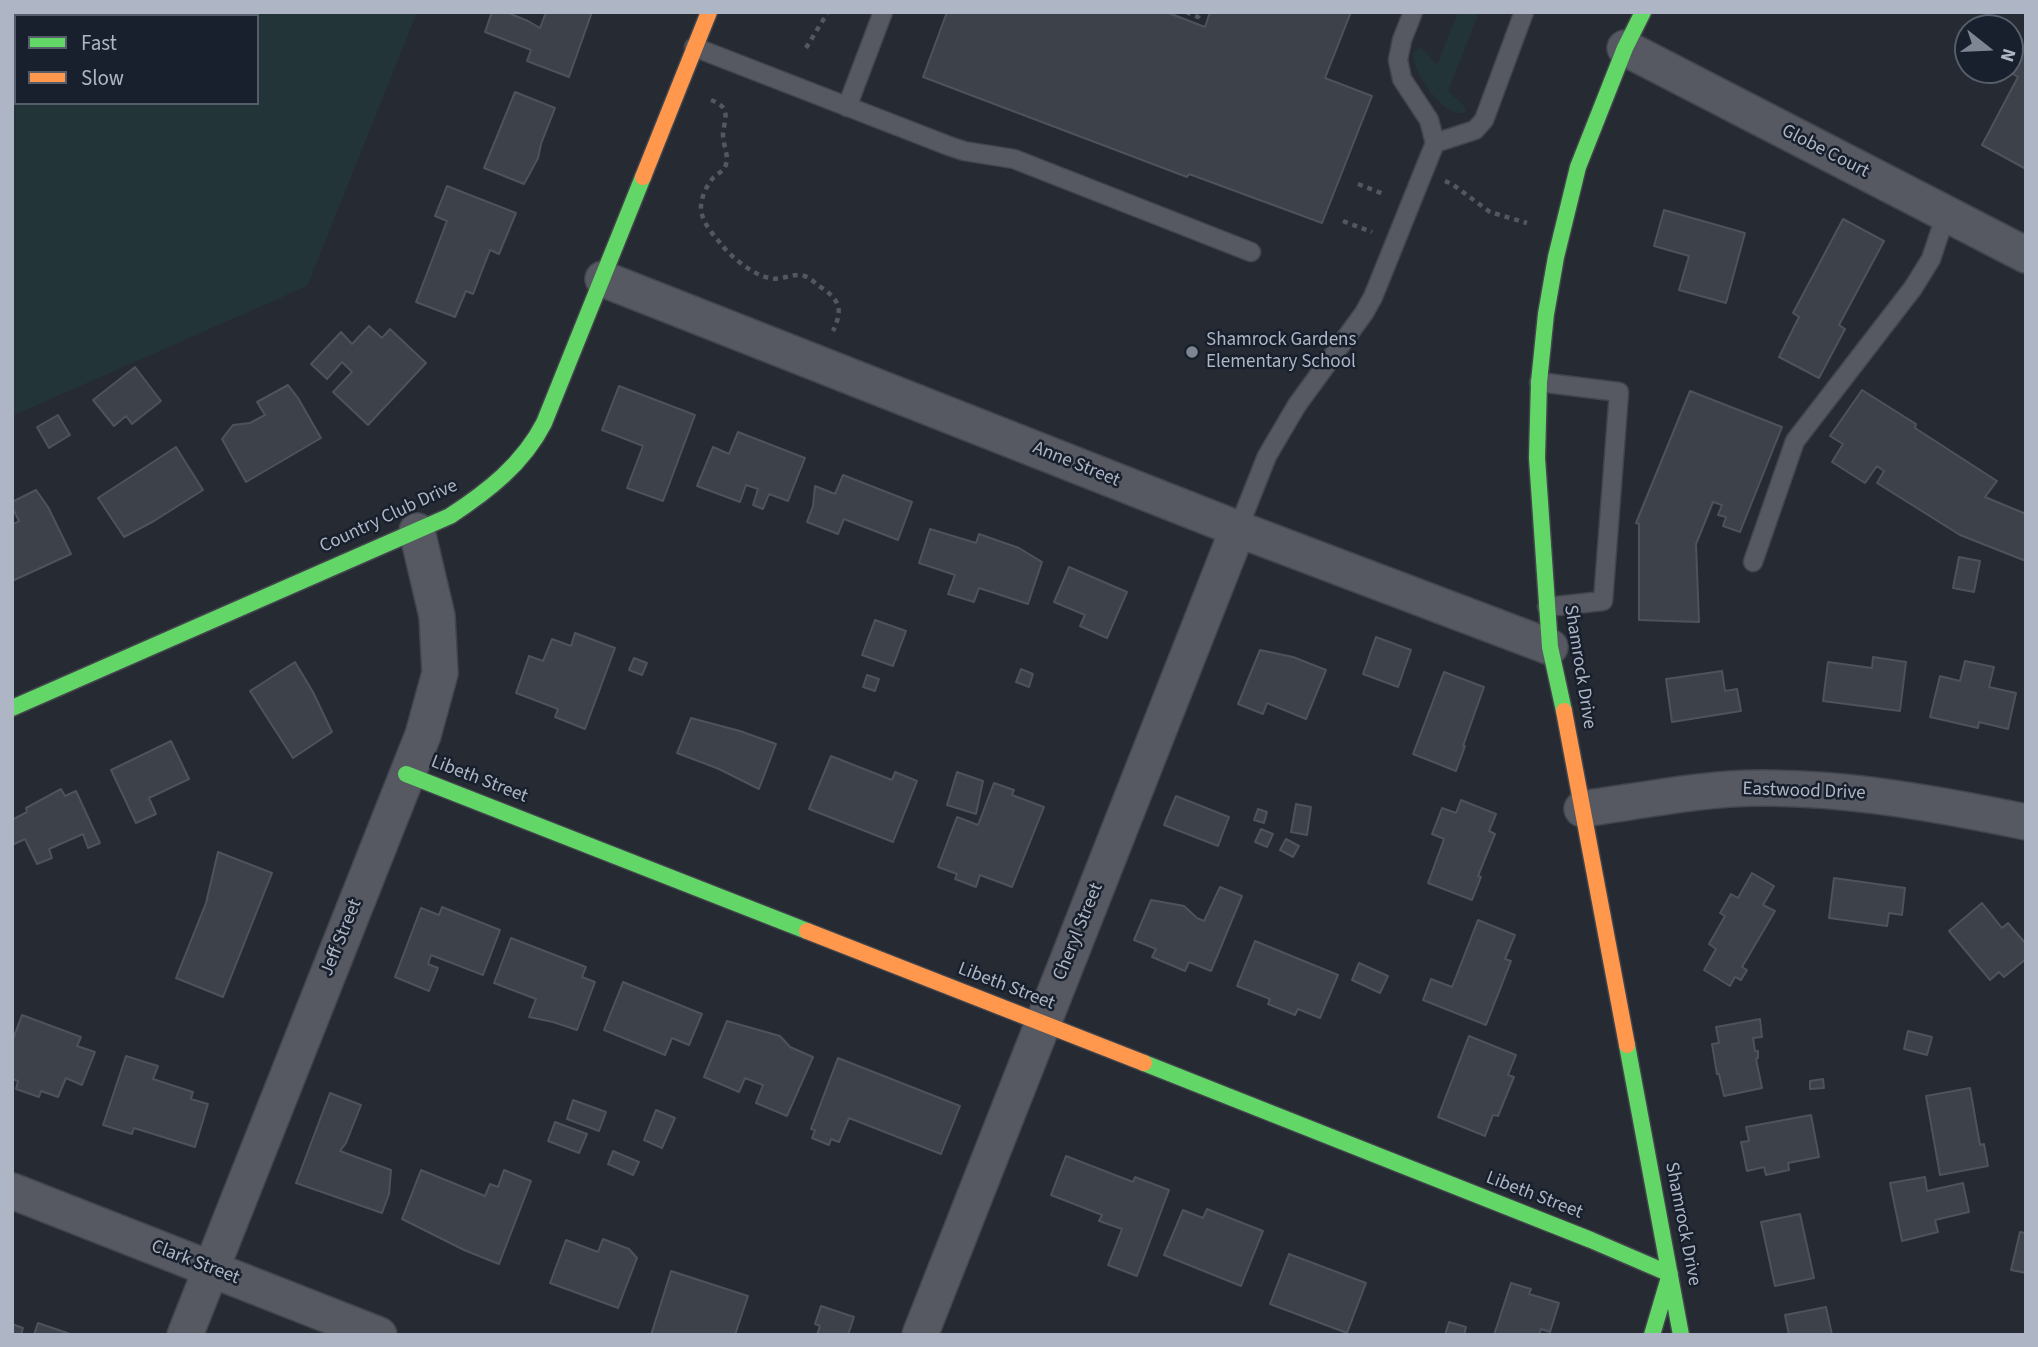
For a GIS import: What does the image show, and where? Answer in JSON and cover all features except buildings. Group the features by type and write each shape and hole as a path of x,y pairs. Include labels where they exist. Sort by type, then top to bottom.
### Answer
{"street":[{"name":"Country Club Drive","path":"12,708 450,516 488,491 521,459 538,435 562,382 709,12"},
{"name":"Shamrock Drive","path":"1643,12 1625,48 1578,167 1556,257 1546,314 1539,382 1537,458 1550,647 1560,687 1681,1335"},
{"name":"Globe Court","path":"1625,48 2026,255"},
{"name":"Anne Street","path":"603,279 1238,529 1550,647"},
{"name":"Cheryl Street","path":"920,1335 1238,529"},
{"name":"Jeff Street","path":"185,1335 423,735 440,673 437,616 417,531"},
{"name":"Libeth Street","path":"407,774 1176,1075 1670,1274"},
{"name":"Eastwood Drive","path":"1582,808 1712,791 1760,788 1840,791 1888,797 2026,822"},
{"name":"Clark Street","path":"12,1191 379,1335"},
{"path":"1652,1335 1670,1274"}],"lane":[{"path":"847,107 883,12"},
{"path":"1238,529 1268,456 1297,405 1373,297 1434,143 1429,120 1402,79 1398,60 1402,40 1413,12"},
{"path":"1434,143 1475,130 1484,120 1524,12"},
{"path":"694,47 957,149 1013,159 1251,252"},
{"path":"1753,562 1795,441 1913,288 1931,259 1946,214"},
{"path":"1539,382 1619,392 1603,601 1547,607"}],"path":[{"path":"806,48 828,12"},
{"path":"1186,12 1198,17 1200,12"},
{"path":"709,99 719,103 725,110 723,136 727,157 726,164 705,191 701,207 703,219 727,252 748,268 767,278 778,280 800,275 807,277 830,293 838,303 839,313 833,331"},
{"path":"1440,179 1452,184 1490,212 1527,223"}],"shaded area":[{"path":"12,12 417,12 307,286 12,416"},
{"path":"1458,12 1479,12 1448,91 1466,108 1465,113 1456,113 1439,102 1418,72 1413,54 1420,47 1437,65"}],"traffic: fast":[{"path":"1564,711 1550,647 1537,458 1539,382 1546,314 1556,257 1578,167 1625,48 1643,12"},
{"path":"12,708 450,516 503,476 526,451 544,423 643,177"},
{"path":"406,774 807,931"},
{"path":"1627,1045 1681,1335"},
{"path":"1144,1063 1591,1240 1670,1274 1652,1335"}],"traffic: slow":[{"path":"643,177 709,12"},
{"path":"1564,711 1627,1045"},
{"path":"807,931 1144,1063"}],"place":[{"name":"Shamrock Gardens Elementary School","path":"1192,352"}]}
